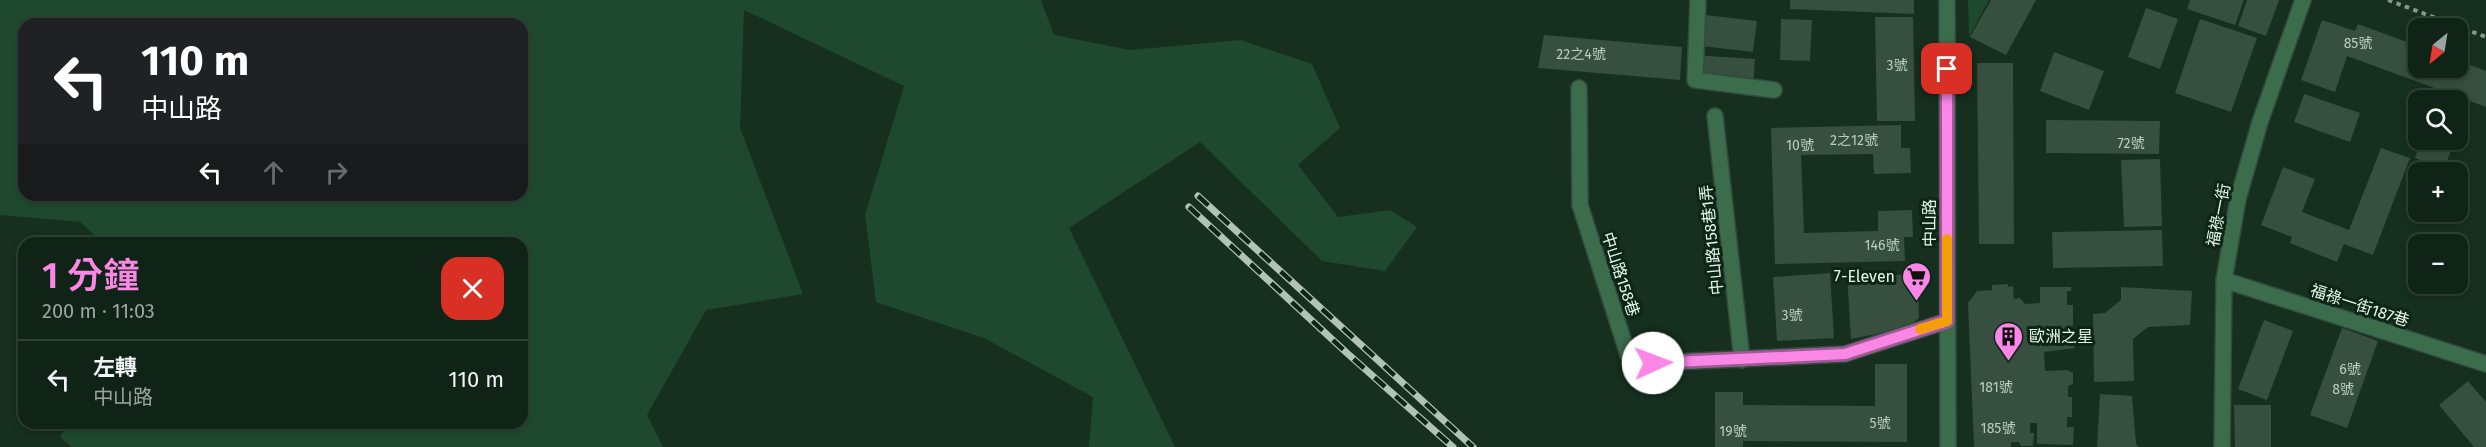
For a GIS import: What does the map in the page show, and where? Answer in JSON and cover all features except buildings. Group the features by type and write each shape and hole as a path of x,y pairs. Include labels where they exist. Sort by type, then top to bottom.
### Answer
{"street":[{"path":"1698,0 1695,80 1774,90"},
{"name":"中山路","path":"1947,0 1948,447"},
{"name":"福祿一街","path":"2222,447 2224,280 2238,199 2260,122 2302,0"},
{"name":"中山路158巷","path":"1579,88 1580,205 1631,364 1845,354 1947,321"},
{"name":"中山路158巷1弄","path":"1715,116 1742,360"},
{"name":"福祿一街187巷","path":"2224,280 2486,364"}],"path":[{"path":"2388,0 2486,37"}],"green space":[{"path":"0,0 1041,0 1054,35 1130,50 1241,40 1312,64 1340,128 1298,165 1338,217 1390,210 1417,227 1385,271 1322,261 1200,142 1069,228 1175,447 1089,447 1093,397 984,338 876,302 865,215 904,86 744,10 740,128 803,294 706,310 647,415 663,447 72,447 60,437 66,429 528,429 528,237 96,237 80,222 0,215"},
{"path":"1968,0 1989,0 1969,37"}],"railway":[{"path":"1198,196 1473,447"},
{"path":"1189,207 1348,354 1453,447"}],"slow traffic":[{"path":"1920,329 1947,321 1947,239"}],"place":[{"name":"7-Eleven","path":"1916,302"},
{"name":"歐洲之星","path":"2008,362"}],"route":[{"path":"1653,363 1845,354 1947,321 1947,69"}]}
